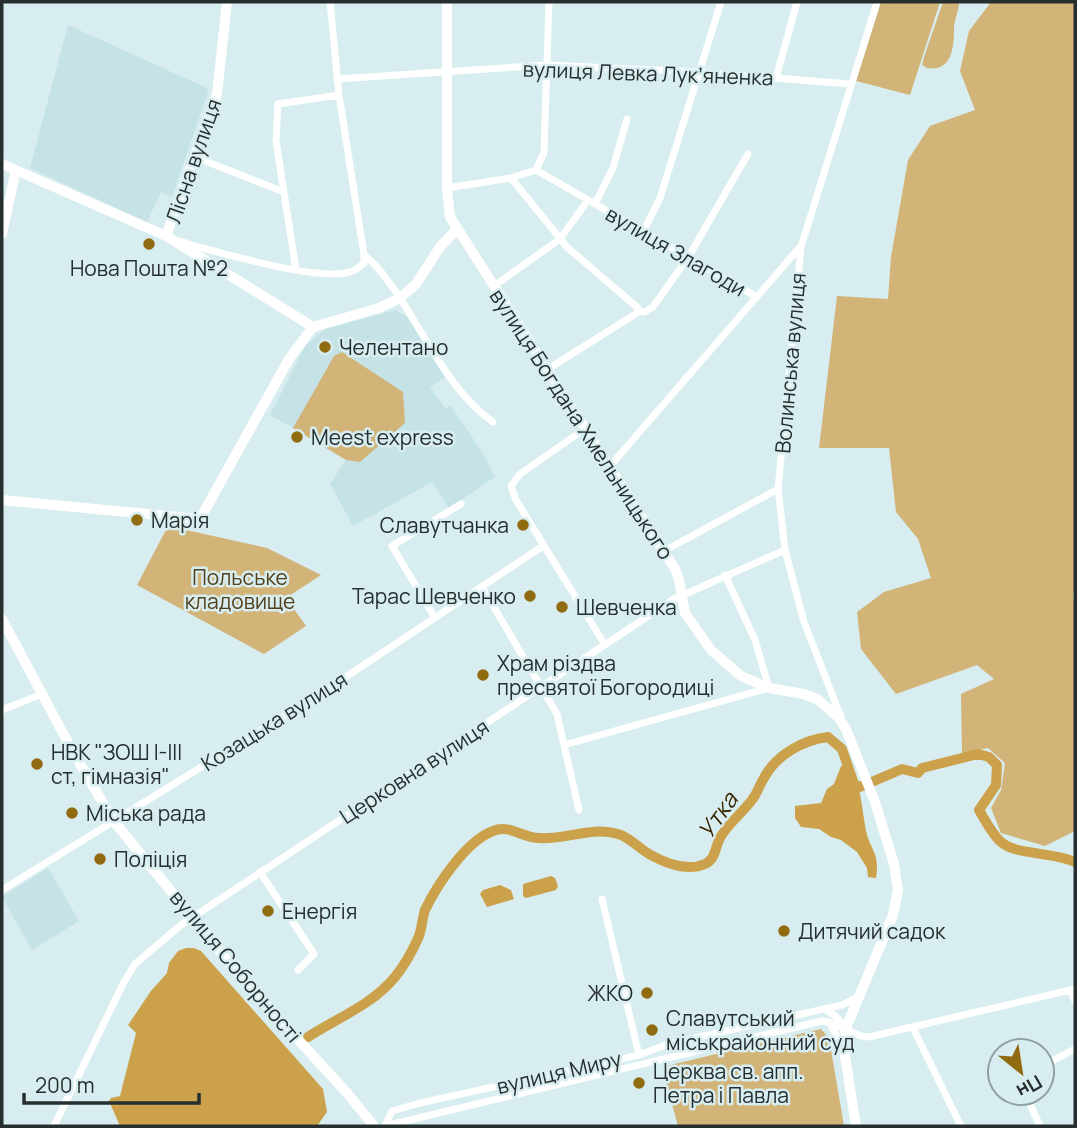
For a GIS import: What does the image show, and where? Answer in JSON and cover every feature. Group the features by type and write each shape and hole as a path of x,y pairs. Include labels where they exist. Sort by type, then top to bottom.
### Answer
{"main road":[{"name":"Лісна вулиця","path":"166,236 217,94 226,2"},
{"name":"вулиця Богдана Хмельницького","path":"447,2 447,188 450,217 678,574 689,621 711,650 741,676 769,688 817,699 832,709 844,725 866,776 894,864 898,890 893,915 846,1028 844,1050 856,1126"},
{"path":"2,164 166,236 313,327"},
{"path":"2,234 16,170"},
{"path":"2,500 200,519 289,359 313,327 379,308 400,298 416,284 440,247 450,217"},
{"path":"440,247 460,234"},
{"name":"вулиця Соборності","path":"2,619 113,820 239,975 374,1126"}],"street":[{"path":"166,236 198,247 296,270 344,274 360,268 364,263 339,95 330,2"},
{"path":"447,188 511,178 536,170 544,152 549,2"},
{"path":"643,232 660,198 721,2"},
{"path":"776,78 797,2"},
{"name":"Волинська вулиця","path":"844,725 804,622 785,550 778,489 801,247 877,2"},
{"name":"вулиця Левка Лукʼяненка","path":"337,79 547,65 699,72 850,84"},
{"path":"296,270 276,141 278,104 339,95"},
{"name":"вулиця Злагоди","path":"592,202 614,168 627,119"},
{"path":"548,369 638,311 644,312 653,307 689,257 748,154"},
{"path":"195,157 284,192"},
{"name":"вулиця Злагоди","path":"536,170 757,297"},
{"path":"511,178 579,260 627,297 638,311"},
{"path":"494,286 560,239 592,202"},
{"path":"610,466 801,247"},
{"path":"364,255 377,266 400,298 465,399 493,422"},
{"path":"586,428 539,460 513,482 512,490 543,546 605,645"},
{"path":"664,551 778,489"},
{"path":"435,618 392,546 461,504"},
{"name":"Козацька вулиця","path":"2,890 323,692 543,546"},
{"name":"Церковна вулиця","path":"54,1126 130,973 150,950 192,917 681,595 785,550"},
{"path":"564,745 769,688 755,640 725,575"},
{"path":"482,587 557,714 579,810"},
{"path":"2,710 42,694"},
{"path":"260,872 314,954 298,970"},
{"path":"602,899 639,1055"},
{"path":"1073,990 1075,1001"},
{"name":"вулиця Миру","path":"858,997 824,1009 668,1044 639,1055 392,1111 385,1126 818,1022 829,1022 869,1037 1073,990"},
{"path":"824,1009 846,1028"},
{"path":"829,1022 838,1034 844,1050"},
{"path":"912,1028 961,1126"},
{"path":"1056,1059 1075,1049"},
{"path":"1031,1107 1040,1126"}],"shaded area":[{"path":"68,25 209,89 172,197 161,192 147,222 30,168"},
{"path":"396,310 407,317 447,376 430,387 446,409 451,406 482,452 495,477 449,508 432,482 353,526 330,484 346,460 360,461 334,356 293,428 270,415 305,346 325,329"},
{"path":"841,766 852,767 855,775 866,831 876,857 876,878 868,877 867,868 857,852 841,840 819,829 801,827 795,818 795,806 821,803 827,789 834,784"},
{"path":"48,868 79,921 32,950 2,897"},
{"path":"551,876 555,878 558,886 556,890 526,898 523,896 523,884"},
{"path":"500,885 511,890 514,899 487,907 480,894 483,890"},
{"path":"186,948 201,951 323,1089 327,1112 317,1126 120,1126 109,1101 120,1096 136,1033 128,1025 167,973 169,963 178,951"}],"green space":[{"path":"881,2 940,2 910,95 856,81"},
{"path":"943,2 959,2 952,50 947,62 942,66 927,68 922,65"},
{"path":"991,2 1075,2 1075,831 1045,846 1001,833 991,808 1001,790 1005,763 988,748 962,754 961,694 994,679 977,665 896,694 861,649 857,612 884,592 931,578 918,539 896,512 889,448 819,448 837,296 888,299 891,257 908,160 930,126 975,110 960,71 969,31"},
{"path":"342,352 403,392 405,423 360,462 346,460 293,428 334,356"},
{"name":"Польське кладовище","path":"168,526 267,548 321,575 286,598 306,626 264,654 137,585"},
{"path":"821,1029 829,1038 844,1126 678,1126 662,1067"}],"waterway":[{"name":"Утка","path":"308,1037 376,996 395,977 417,941 425,910 437,889 453,865 483,836 499,829 539,838 608,832 622,835 649,854 669,863 684,867 705,864 711,859 724,832 750,802 776,762 800,745 819,739 828,737 842,749 854,784 860,787 902,769 918,773 922,768 978,754 989,757 997,765 996,785 979,810 995,835 1007,846 1075,862"}],"place":[{"name":"Нова Пошта №2","path":"149,244"},
{"name":"Челентано","path":"325,347"},
{"name":"Meest express","path":"297,437"},
{"name":"Марія","path":"137,520"},
{"name":"Славутчанка","path":"523,525"},
{"name":"Тарас Шевченко","path":"530,596"},
{"name":"Шевченка","path":"562,607"},
{"name":"Храм різдва пресвятої Богородиці","path":"483,675"},
{"name":"НВК \"ЗОШ І-ІІІ ст, гімназія\"","path":"37,764"},
{"name":"Міська рада","path":"72,813"},
{"name":"Поліція","path":"100,859"},
{"name":"Енергія","path":"268,911"},
{"name":"Дитячий садок","path":"784,931"},
{"name":"ЖКО","path":"647,993"},
{"name":"Славутський міськрайонний суд","path":"652,1030"},
{"name":"Церква св. апп. Петра і Павла","path":"639,1083"}]}
